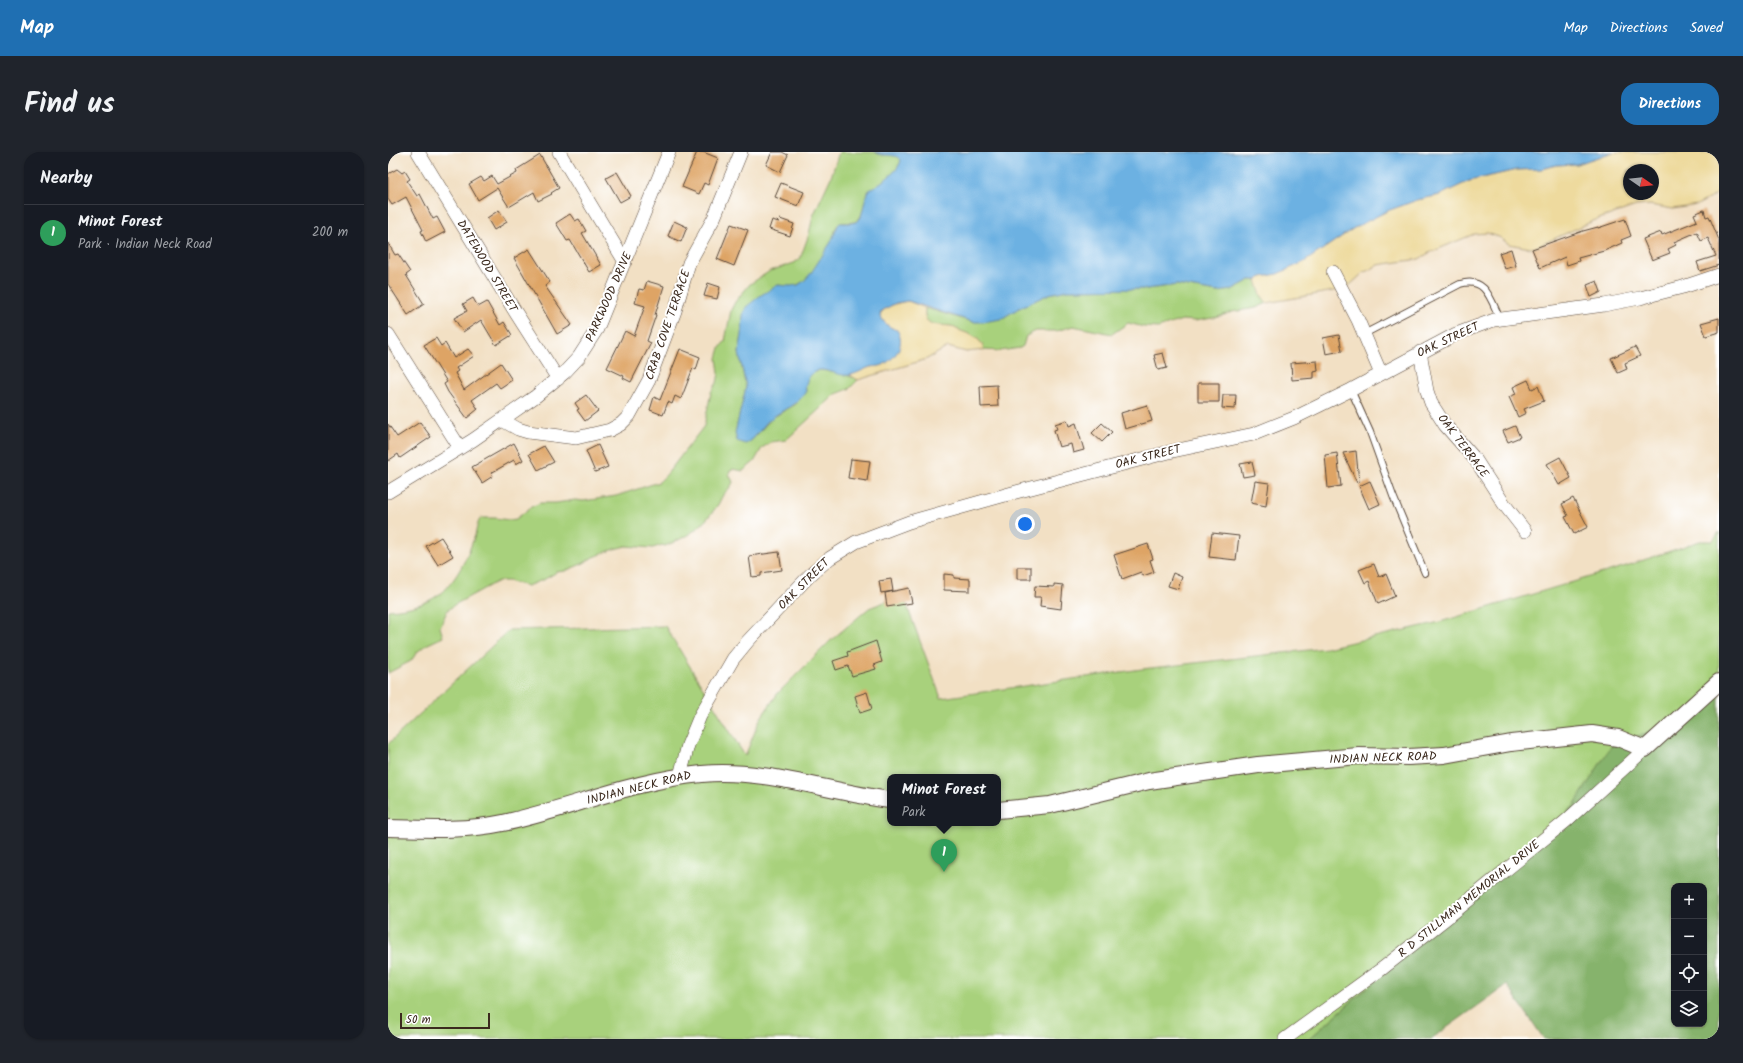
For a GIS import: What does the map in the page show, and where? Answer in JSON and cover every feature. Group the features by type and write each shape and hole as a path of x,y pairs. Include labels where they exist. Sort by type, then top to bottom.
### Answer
{"street":[{"name":"DATEWOOD STREET","path":"418,152 558,379"},
{"path":"559,152 625,262"},
{"name":"PARKWOOD DRIVE","path":"388,492 460,448 502,420 558,379 572,365 591,340 625,262 669,152"},
{"name":"CRAB COVE TERRACE","path":"502,420 518,429 528,432 576,438 610,430 629,416 649,380 675,311 689,263 711,224 741,152"},
{"path":"1333,272 1364,334 1381,374"},
{"name":"OAK STREET","path":"680,776 688,744 698,721 733,659 810,575 847,546 864,538 909,522 1016,492 1173,451 1254,434 1294,418 1351,390 1420,352 1468,329 1500,319 1634,299 1677,289 1719,275"},
{"path":"388,334 460,448"},
{"name":"OAK TERRACE","path":"1420,352 1427,391 1431,403 1445,425 1474,459 1504,504 1525,531"},
{"path":"1645,749 1719,682"},
{"name":"INDIAN NECK ROAD","path":"1001,810 1050,805 1149,782 1258,765 1359,756 1408,757 1444,755 1511,743 1592,734 1618,738 1645,749"},
{"name":"R D STILLMAN MEMORIAL DRIVE","path":"1285,1039 1382,968 1458,909 1566,821 1645,749"},
{"name":"INDIAN NECK ROAD","path":"388,828 463,828 502,824 680,776 715,773 749,774 887,799"}],"lane":[{"path":"1364,334 1468,281 1473,281 1484,288 1500,319"},
{"path":"1351,390 1370,432 1393,496 1425,572"}],"green space":[{"path":"839,152 875,152 883,155 892,154 901,160 896,170 892,174 867,192 859,219 854,222 841,223 837,226 832,241 817,266 808,277 804,281 794,286 778,285 742,335 739,353 746,387 735,433 751,441 772,418 796,404 806,391 805,387 808,378 819,370 834,372 858,380 849,389 836,394 786,440 771,442 762,448 754,462 743,471 733,469 730,470 729,474 733,482 731,486 706,520 689,534 665,546 662,545 653,548 626,546 614,549 527,586 508,581 498,581 454,605 447,611 440,627 443,637 428,644 417,652 411,661 388,673 388,610 406,608 421,604 434,598 444,590 461,568 468,554 481,518 516,519 531,507 540,503 556,503 575,500 583,501 616,496 659,482 667,474 704,426 711,392 717,383 719,373 717,358 720,348 725,341 731,310 735,302 750,284 770,271 794,263 800,259 809,234 813,216 831,177"},
{"path":"1250,280 1256,280 1261,295 1267,303 1256,308 1232,312 1218,317 1195,321 1182,320 1158,328 1144,327 1128,323 1112,334 1073,326 1056,331 1036,331 1026,336 1023,346 1020,348 1000,351 984,350 980,342 973,336 956,329 955,327 929,323 926,320 925,315 925,308 973,322 1001,319 1019,308 1049,294 1067,290 1147,289 1177,285 1218,292 1231,290"},
{"path":"1719,532 1719,686 1573,807 1309,1039 388,1039 388,744 509,630 665,626 745,756 760,719 778,693 829,642 869,608 903,595 941,698 1142,669 1326,648 1440,622 1623,567 1700,541 1713,541"},
{"path":"1719,686 1719,1039 1544,1039 1507,985 1431,1039 1309,1039 1573,807 1611,746 1679,721"}],"sand":[{"path":"1613,152 1719,152 1719,191 1714,196 1697,205 1673,209 1650,205 1636,206 1593,221 1536,247 1530,248 1509,244 1499,237 1487,233 1474,234 1429,253 1419,259 1378,265 1363,273 1350,285 1339,290 1267,303 1261,295 1256,280 1262,277 1277,274 1304,262 1354,228 1387,211 1417,200 1440,195 1469,181 1516,170 1541,169 1556,165 1577,164"},
{"path":"908,301 925,308 926,320 929,323 955,327 956,329 977,339 984,350 966,352 948,347 927,359 858,380 850,375 870,367 882,365 897,330 886,324 880,314 889,306"}],"water":[{"path":"875,152 1613,152 1577,164 1556,165 1541,169 1516,170 1469,181 1440,195 1417,200 1387,211 1354,228 1304,262 1277,274 1262,277 1256,280 1250,280 1231,290 1218,292 1177,285 1147,289 1067,290 1049,294 1019,308 1001,319 983,322 973,322 908,301 896,303 883,310 880,314 884,322 888,326 897,330 900,335 900,345 896,355 892,359 881,366 870,367 850,375 842,375 823,370 816,371 808,378 806,391 799,400 768,421 746,444 737,441 735,433 746,387 739,353 743,315 746,307 761,295 778,285 798,285 804,281 811,273 831,242 838,225 840,223 852,223 858,221 861,217 867,192 892,174 896,170 901,160 895,156 881,155"}],"building":[{"path":"697,152 703,152 718,158 708,185 704,183 699,194 682,187"},
{"path":"772,152 782,152 788,155 780,172 766,165"},
{"path":"540,155 559,188 551,193 552,194 538,201 534,192 509,207 497,188 478,200 469,184 481,177 484,181 492,176 497,184 517,173 516,170"},
{"path":"397,169 402,173 405,171 410,179 407,181 417,196 420,194 433,219 437,217 445,232 426,242 421,231 423,230 406,197 392,205 388,199 388,174"},
{"path":"617,172 631,196 620,202 606,178"},
{"path":"781,183 804,192 798,206 775,197"},
{"path":"499,210 507,222 494,230 487,218"},
{"path":"1704,210 1706,217 1709,216 1719,240 1719,265 1700,271 1697,262 1716,256 1708,238 1701,241 1697,232 1674,242 1676,245 1668,249 1670,253 1652,260 1643,239 1661,232 1662,235 1697,221 1694,214"},
{"path":"570,214 575,221 579,219 586,231 582,233 601,265 589,272 570,240 567,241 556,223"},
{"path":"780,219 794,224 790,236 769,229 772,220 779,222"},
{"path":"1625,219 1631,236 1621,240 1622,243 1604,251 1578,258 1579,261 1567,265 1565,257 1540,268 1532,249 1583,231 1598,228"},
{"path":"674,221 687,227 681,242 668,236"},
{"path":"731,224 748,230 734,266 717,259"},
{"path":"388,243 395,255 398,254 410,272 406,275 424,304 408,315 388,284"},
{"path":"529,249 550,282 545,286 572,325 557,334 514,258"},
{"path":"1511,249 1516,266 1505,269 1499,253"},
{"path":"647,281 664,286 647,341 651,343 631,382 623,378 624,376 607,368 625,331 634,336 645,306 635,303 639,289 644,290"},
{"path":"1597,281 1601,292 1591,297 1587,285"},
{"path":"708,283 720,287 717,299 704,296"},
{"path":"473,298 478,307 487,302 500,325 504,322 512,335 496,345 481,320 463,332 454,318 467,311 463,304"},
{"path":"1719,318 1719,332 1706,336 1701,323"},
{"path":"1339,335 1342,351 1326,354 1323,338"},
{"path":"436,338 441,346 445,343 454,358 468,349 474,356 456,368 458,371 455,373 464,390 501,363 512,380 500,388 496,383 472,400 478,409 467,418 448,392 444,384 447,382 424,345"},
{"path":"1635,347 1640,356 1625,363 1627,369 1618,373 1611,358"},
{"path":"680,349 700,357 696,370 693,368 681,399 675,396 672,404 668,402 663,415 650,410 654,397 660,400"},
{"path":"1163,353 1167,368 1158,370 1154,355"},
{"path":"1317,361 1318,371 1314,372 1314,378 1292,380 1291,363"},
{"path":"1528,380 1532,389 1538,386 1544,401 1524,409 1526,413 1518,417 1509,397 1516,394 1513,387"},
{"path":"1198,383 1219,383 1219,402 1198,402"},
{"path":"997,385 998,406 981,407 980,386"},
{"path":"586,395 598,411 585,421 577,410 579,409 575,403"},
{"path":"1223,395 1236,395 1235,409 1222,408"},
{"path":"1147,405 1152,421 1125,429 1121,413"},
{"path":"1067,420 1069,426 1076,423 1084,450 1073,453 1071,444 1059,447 1054,430 1057,429 1055,424"},
{"path":"420,422 431,437 400,458 398,454 388,461 388,424 397,437"},
{"path":"1102,423 1112,432 1102,442 1092,433"},
{"path":"1515,426 1520,437 1508,442 1503,431"},
{"path":"514,443 523,460 516,464 514,460 491,473 493,476 482,483 472,467"},
{"path":"598,445 608,467 595,472 586,451"},
{"path":"544,446 554,462 538,470 529,454"},
{"path":"1356,451 1359,482 1357,483 1343,453"},
{"path":"1337,453 1341,486 1328,488 1325,455"},
{"path":"1560,457 1571,478 1559,485 1547,464"},
{"path":"851,459 870,461 867,481 848,478"},
{"path":"1252,462 1255,475 1243,477 1240,464"},
{"path":"1255,481 1269,483 1266,506 1251,503"},
{"path":"1370,481 1380,504 1369,509 1359,486"},
{"path":"1573,498 1588,527 1574,534 1565,517 1568,516 1562,504"},
{"path":"1212,533 1239,536 1236,560 1209,557"},
{"path":"441,537 453,556 438,565 426,546"},
{"path":"1148,544 1153,559 1150,560 1154,572 1143,576 1141,572 1122,579 1114,555"},
{"path":"779,552 782,570 761,573 761,576 752,577 749,556"},
{"path":"1374,564 1379,577 1386,574 1395,596 1378,604 1369,581 1365,583 1359,570"},
{"path":"1017,567 1031,567 1031,579 1017,579"},
{"path":"1173,573 1182,577 1178,589 1168,586"},
{"path":"944,574 954,575 954,578 970,579 970,591 944,590"},
{"path":"891,579 893,591 881,593 879,581"},
{"path":"1054,584 1063,585 1061,609 1040,606 1041,597 1034,597 1035,586 1054,587"},
{"path":"909,588 912,603 887,607 885,593"},
{"path":"876,641 882,662 874,665 876,669 852,676 848,666 836,670 833,661 848,656 847,652"},
{"path":"867,692 872,709 860,713 855,696"}],"place":[{"name":"Minot Forest","path":"944,872"}]}
